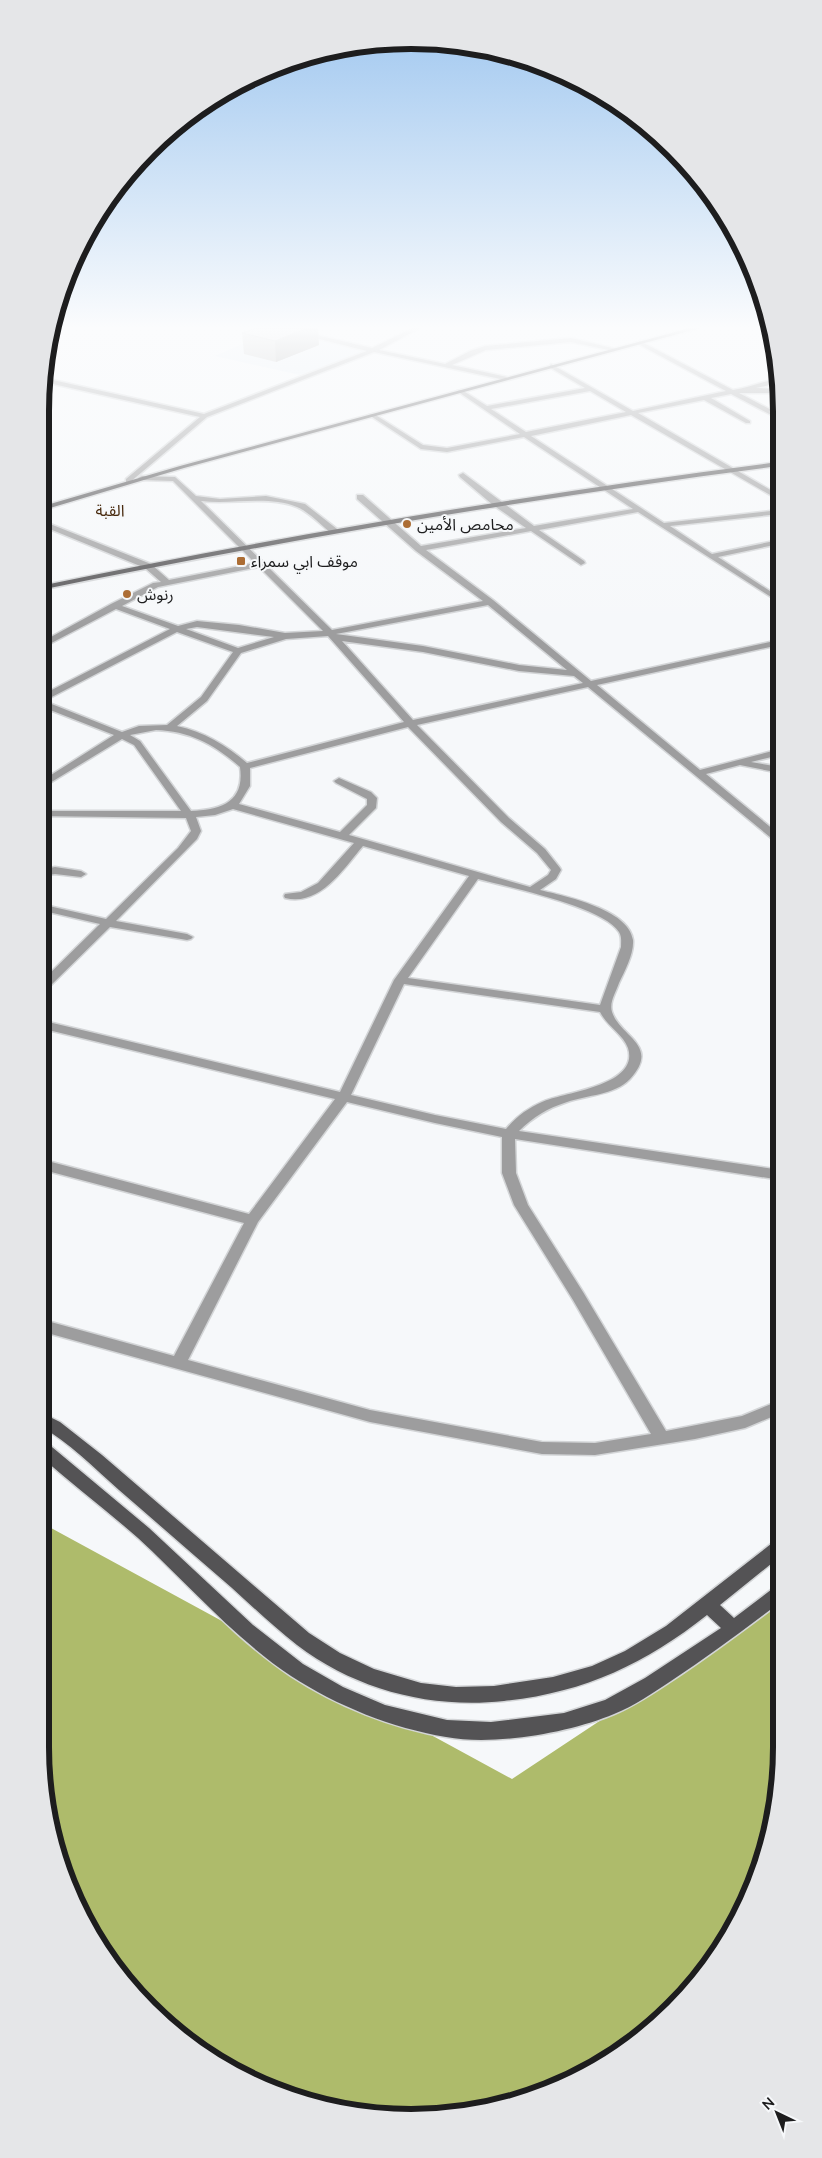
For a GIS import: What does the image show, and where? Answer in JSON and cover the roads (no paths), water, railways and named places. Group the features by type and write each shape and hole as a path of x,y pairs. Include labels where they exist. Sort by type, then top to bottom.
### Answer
{"main road":[{"path":"49,506 130,481 322,429"},
{"path":"49,586 334,531 496,503 602,486 773,465"},
{"path":"49,1423 96,1460 303,1640 325,1655 350,1667 395,1684 439,1694 486,1694 536,1689 589,1676 671,1632 773,1552"},
{"path":"49,1455 143,1533 247,1631 290,1664 337,1693 383,1713 447,1729 491,1731 564,1722 610,1707 651,1684 710,1646 773,1598"},
{"path":"707,1604 733,1628"}],"street":[{"path":"130,481 190,429"},
{"path":"392,429 412,443 432,449 459,448 556,429"},
{"path":"514,429 773,596"},
{"path":"659,429 773,494"},
{"path":"175,479 182,467"},
{"path":"463,475 496,503 581,563"},
{"path":"142,478 175,479 332,635 427,742 468,784 551,863 556,870 552,878 532,890"},
{"path":"360,497 420,549 490,602 773,834"},
{"path":"194,498 220,501 266,498 286,501 302,506 334,531"},
{"path":"420,549 639,510"},
{"path":"662,524 773,513"},
{"path":"49,526 148,566 166,582"},
{"path":"712,556 773,543"},
{"path":"49,639 166,582 261,564"},
{"path":"332,635 490,602"},
{"path":"114,606 238,651 286,636"},
{"path":"49,696 177,630 190,625 204,624 286,636 332,635 424,649 519,668 575,673"},
{"path":"245,766 412,723 773,643"},
{"path":"752,648 773,648"},
{"path":"170,727 204,698 238,651"},
{"path":"49,705 137,743 194,822 196,830 193,837 49,981"},
{"path":"49,780 122,735 157,727 170,727 201,734 226,750 245,766 247,776 244,790 232,805 223,810 187,814 49,814"},
{"path":"698,773 773,754"},
{"path":"736,763 773,769"},
{"path":"339,782 372,798 372,806 342,836"},
{"path":"232,805 586,906 610,917 626,934 629,946 609,993 605,1009 609,1019 632,1041 635,1057 631,1069 622,1078 604,1089 568,1096 540,1108 524,1118 510,1134 508,1165 511,1181 520,1202 662,1438"},
{"path":"289,896 306,894 318,888 327,881 360,842"},
{"path":"49,870 62,870 81,874"},
{"path":"179,1362 252,1220 343,1098 400,980 476,874"},
{"path":"49,909 108,923 187,937"},
{"path":"400,980 605,1009"},
{"path":"49,1026 343,1098 510,1134 773,1175"},
{"path":"49,1166 252,1220"},
{"path":"49,1327 370,1416 542,1448 594,1448 662,1438 744,1422 773,1409"}],"place":[{"name":"محامص الأمين","path":"407,524"},
{"name":"موقف ابي سمراء","path":"241,561"},
{"name":"رنوش","path":"127,594"}],"district":[{"name":"القبة","path":"110,510"}]}
